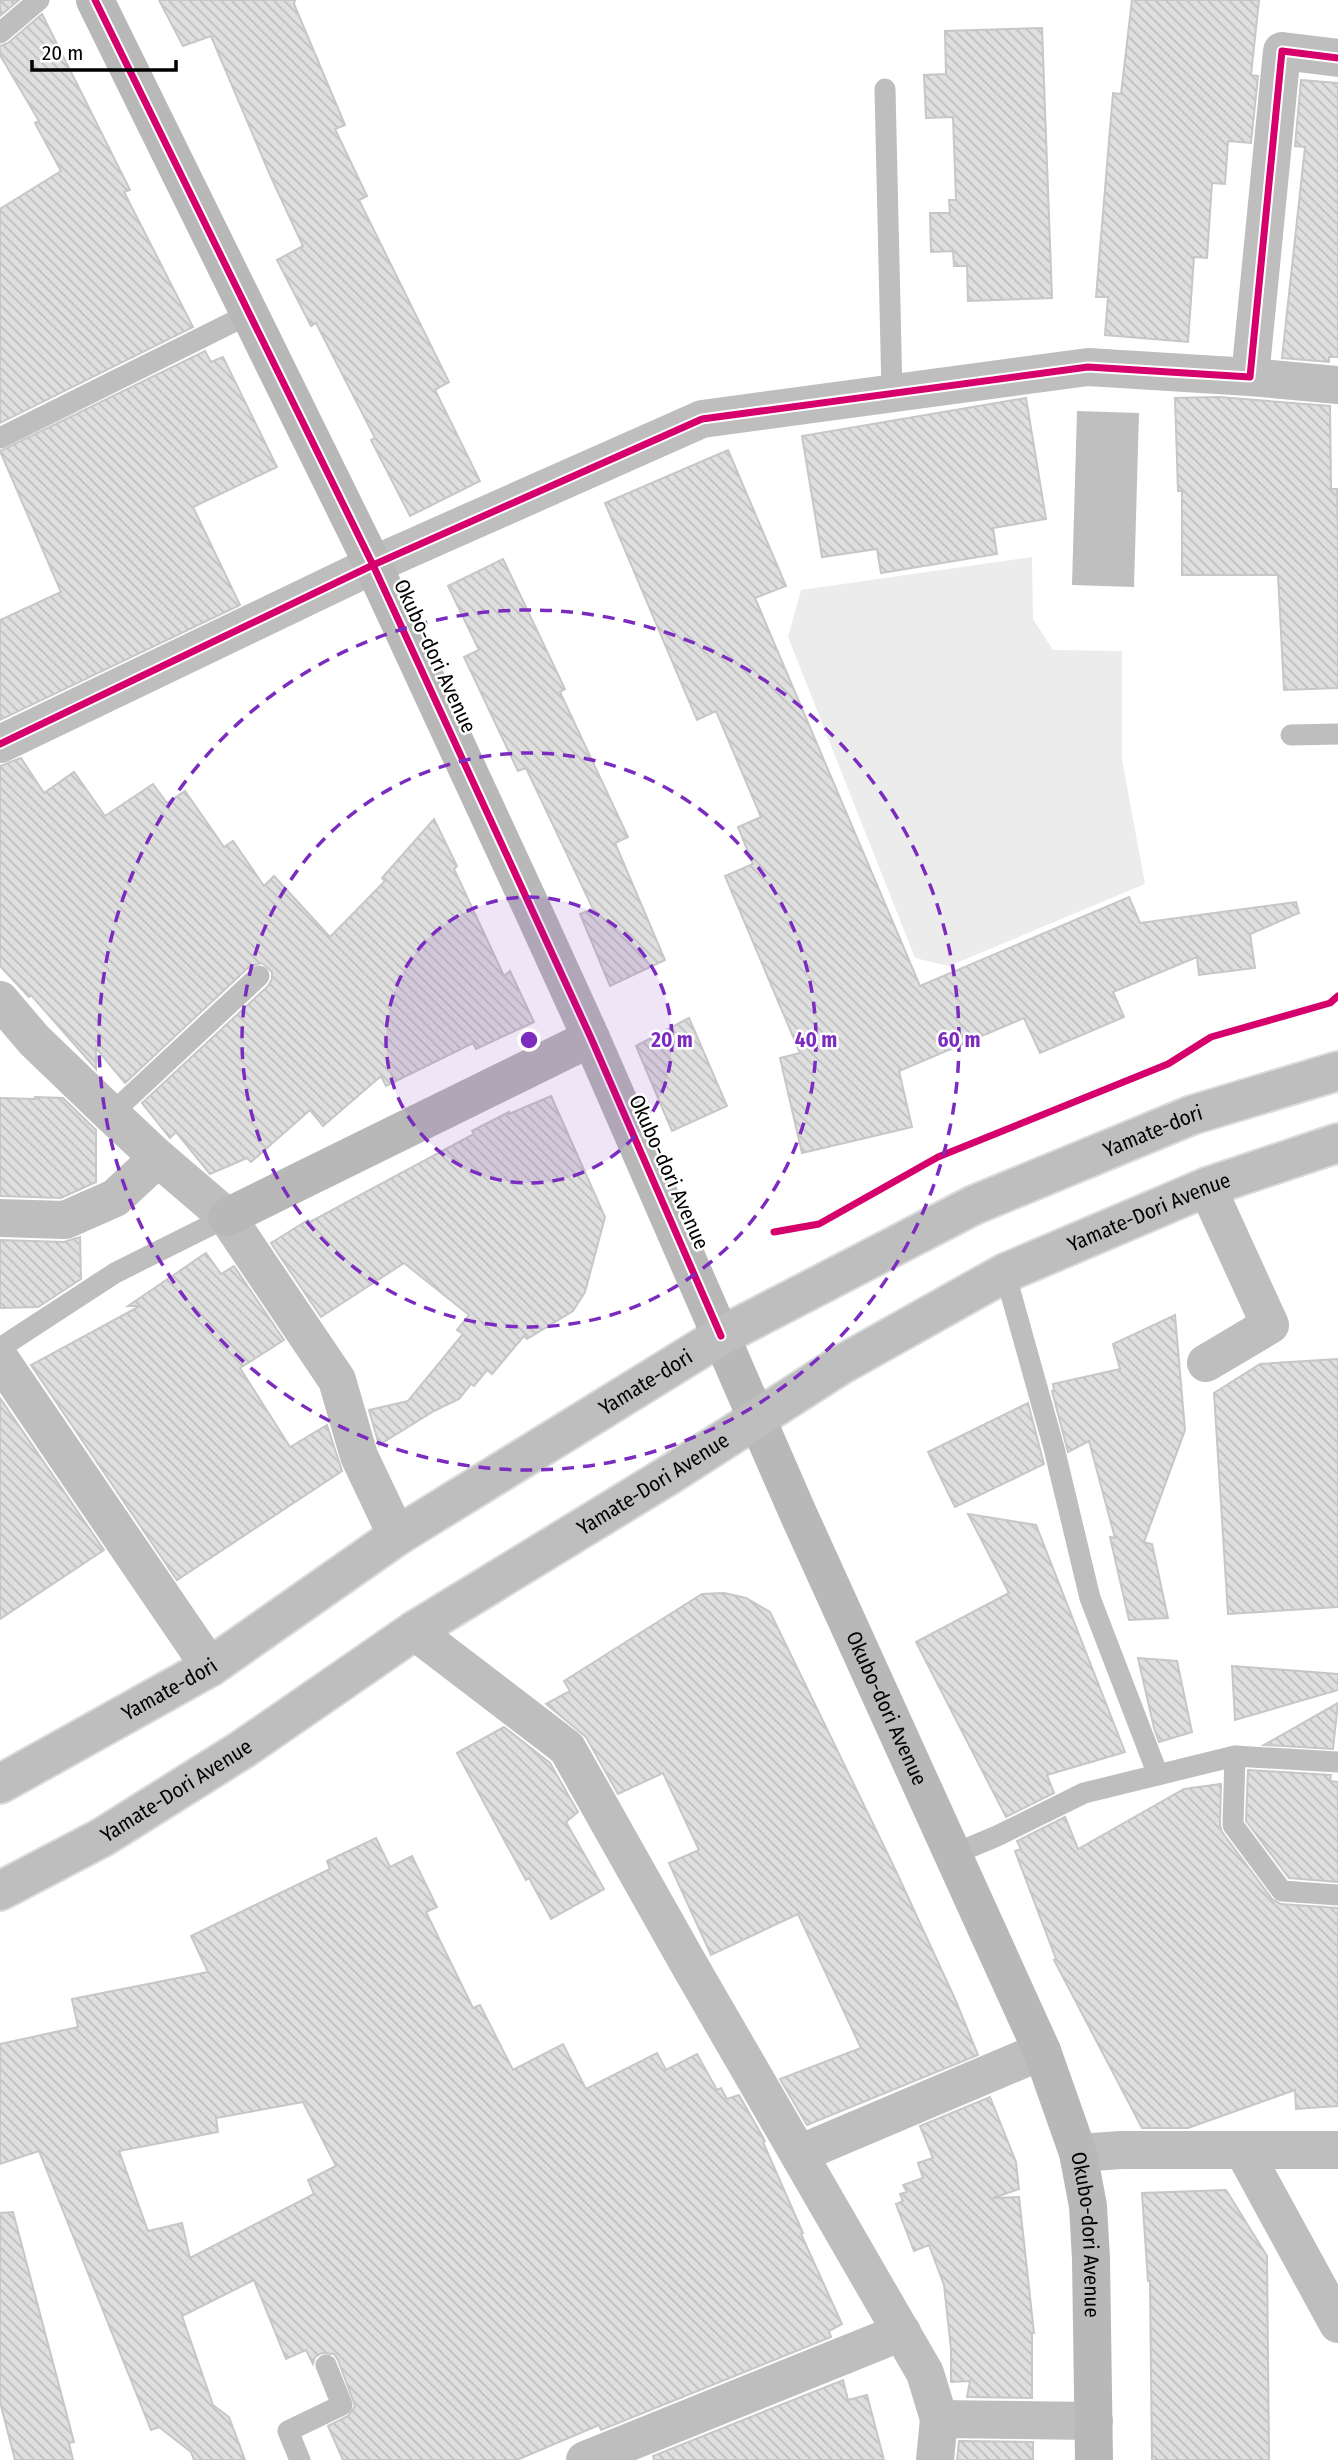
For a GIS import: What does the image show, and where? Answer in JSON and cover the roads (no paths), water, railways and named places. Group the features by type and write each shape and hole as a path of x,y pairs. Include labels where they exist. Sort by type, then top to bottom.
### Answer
{"main road":[{"name":"Okubo-dori Avenue","path":"95,0 373,565 591,1038 757,1420 1042,2051 1078,2153 1088,2206 1094,2460"},
{"path":"227,1217 591,1038"}],"street":[{"path":"1251,377 1282,51 1338,58"},
{"path":"0,744 373,565 702,419 1088,367 1338,385"},
{"path":"0,1000 34,1040 111,1114 227,1217 337,1380 359,1456 397,1536"},
{"name":"Yamate-dori","path":"0,1784 209,1667 397,1536 721,1336 974,1205 1192,1115 1338,1071"},
{"name":"Yamate-Dori Avenue","path":"0,1891 103,1836 243,1749 414,1631 757,1420 838,1366 1005,1273 1207,1187 1338,1143"},
{"path":"0,1218 65,1220 115,1198 158,1158"},
{"path":"1206,1363 1270,1325 1207,1187"},
{"path":"0,1359 209,1667"},
{"path":"414,1631 567,1748 925,2373 939,2419 935,2460"},
{"path":"799,2154 1042,2051"},
{"path":"1078,2153 1121,2150 1338,2150"},
{"path":"1243,2150 1338,2324"},
{"path":"604,2456 902,2332"},
{"path":"939,2419 1094,2421"}],"lane":[{"path":"0,33 38,0"},
{"path":"885,89 892,393"},
{"path":"0,438 249,314"},
{"path":"1291,735 1338,734"},
{"path":"111,1114 259,976"},
{"path":"0,1348 115,1273 227,1217"},
{"path":"1005,1273 1054,1448 1090,1598 1158,1776"},
{"path":"1235,1756 1233,1825 1282,1891 1338,1895"},
{"path":"954,1854 1084,1793 1235,1756 1338,1762"},
{"path":"300,2460 288,2431 342,2405 326,2365"}]}
